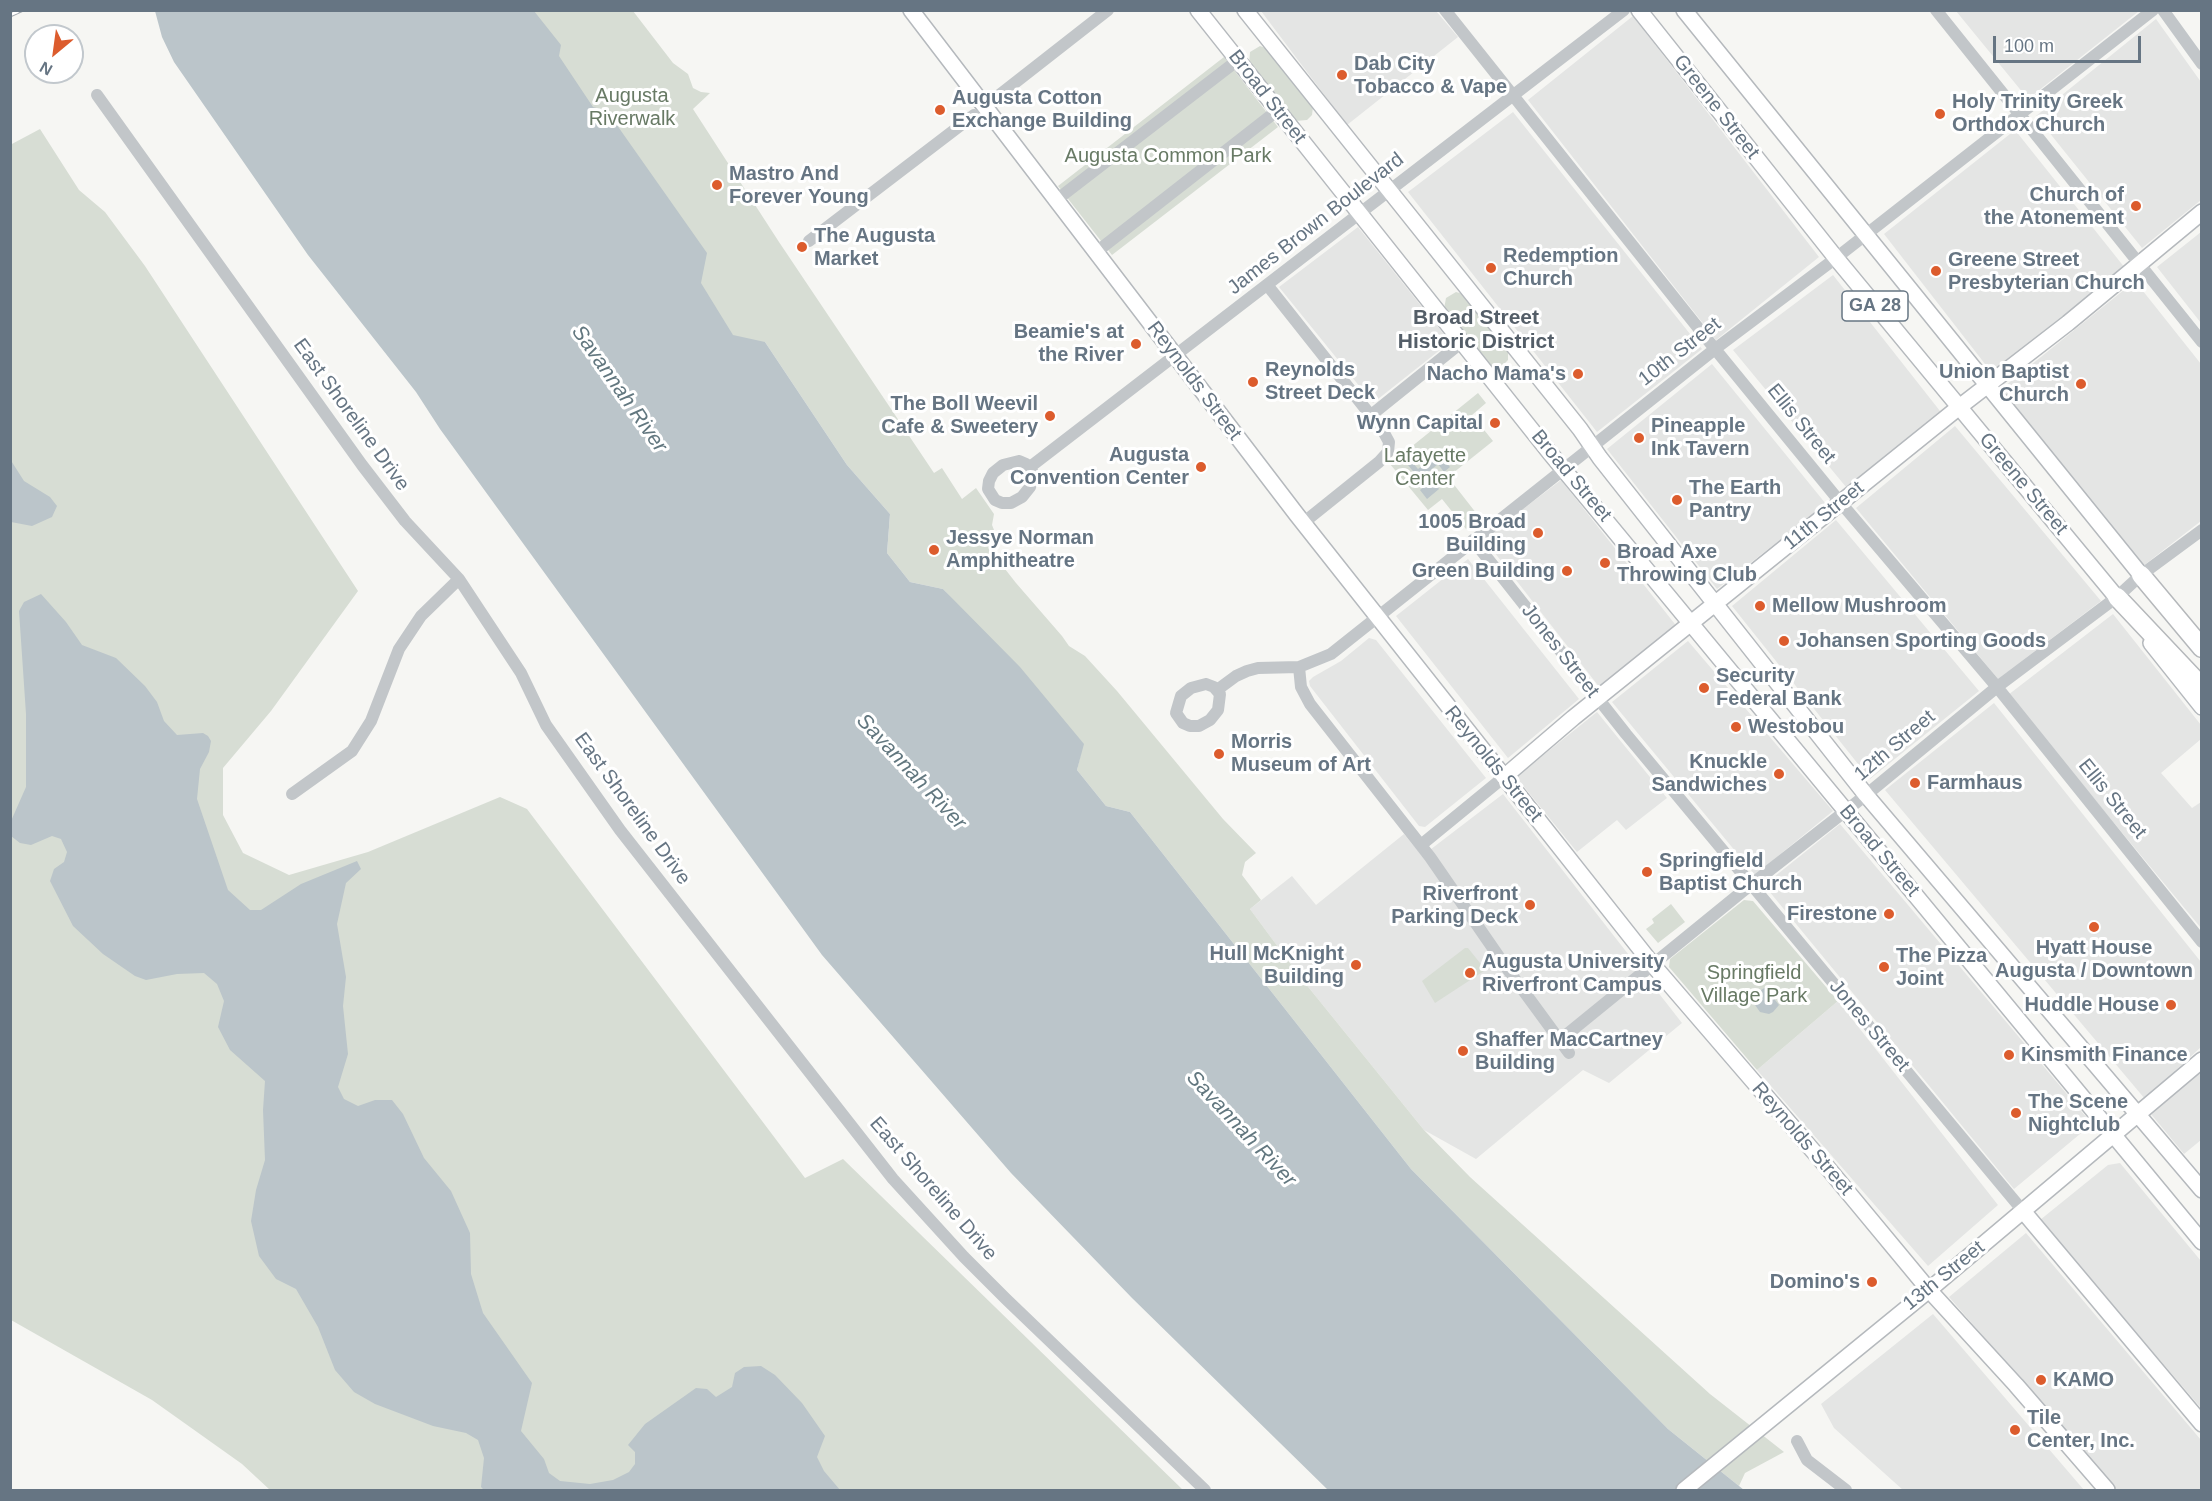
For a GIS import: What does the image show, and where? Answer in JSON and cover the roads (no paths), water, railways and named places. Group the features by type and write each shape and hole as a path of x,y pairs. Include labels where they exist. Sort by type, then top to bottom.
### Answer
{"highway":[{"name":"GA 28","path":"2141,575 2202,648"},
{"name":"GA 28","path":"2117,597 2202,687"}],"main road":[{"name":"Reynolds Street","path":"911,10 979,111 1055,201 1376,617 1653,965 1827,1167 1929,1290 2016,1385 2107,1491"},
{"name":"Broad Street","path":"1198,10 1564,469 2202,1242"},
{"name":"Broad Street","path":"1245,10 1593,447 1866,795 2202,1191"},
{"name":"Greene Street","path":"1639,10 1958,408 2117,597 2202,707"},
{"name":"Greene Street","path":"1684,10 2141,575"},
{"name":"11th Street","path":"1504,777 1597,699 2202,212"},
{"path":"1965,955 1985,937"},
{"name":"13th Street","path":"1684,1491 1753,1432 1929,1290 2202,1060"},
{"name":"Jones Street","path":"2022,1211 2202,1424"}],"street":[{"path":"809,241 1108,10"},
{"name":"Ellis Street","path":"1445,10 1715,349 1841,503 1997,687 2202,942"},
{"name":"James Brown Boulevard","path":"1030,467 1624,10"},
{"path":"1936,10 2202,342"},
{"name":"10th Street","path":"1217,690 1236,676 1254,669 1299,667 1331,654 1715,349 1836,258 2153,10"},
{"path":"2163,10 2202,64"},
{"path":"1055,201 1238,60"},
{"name":"East Shoreline Drive","path":"98,95 362,465 405,521 459,579 521,673 546,725 621,830 893,1179 1006,1299 1205,1491"},
{"path":"1095,253 1278,110"},
{"path":"1268,286 1387,437 1389,447 1388,452 1379,462 1303,523"},
{"path":"1370,416 1462,342"},
{"name":"12th Street","path":"1560,1040 1997,687 2202,530"},
{"name":"Jones Street","path":"1473,540 1597,699 2022,1211"},
{"path":"292,794 352,752 371,721 399,649 421,616 459,579"},
{"path":"1299,667 1301,687 1310,704 1421,845 1506,968 1569,1053"},
{"name":"11th Street","path":"1421,845 1504,777"},
{"path":"1797,1441 1807,1460 1846,1491"}],"water":[{"name":"Savannah River","path":"155,11 534,11 561,45 559,56 593,107 607,111 707,253 701,283 733,335 765,342 847,465 890,514 887,553 910,582 943,589 1020,667 1084,744 1077,770 1106,806 1130,812 1411,1169 1668,1429 1744,1490 1328,1490 1132,1298 1011,1173 822,955 440,429 416,392 308,255 174,62 162,37"},
{"path":"1438,453 1450,467 1444,472 1438,464 1427,473 1439,489 1427,499 1420,490 1425,486 1408,465 1412,462 1418,469"},
{"path":"10,459 24,481 50,497 57,506 52,517 32,526 11,522"},
{"path":"41,594 66,622 82,645 116,658 145,686 157,702 164,721 177,735 203,733 208,736 211,741 209,752 200,769 197,799 228,890 250,910 261,910 301,884 357,861 361,869 346,883 337,924 346,977 343,1006 348,1054 338,1087 344,1099 358,1106 375,1100 392,1100 403,1114 424,1158 451,1191 470,1233 471,1274 483,1313 532,1383 521,1431 544,1459 549,1473 560,1481 590,1484 613,1480 629,1472 635,1464 635,1452 628,1445 645,1424 696,1388 707,1389 716,1397 732,1387 735,1373 744,1367 761,1366 775,1375 802,1403 825,1436 817,1457 824,1471 840,1490 484,1490 481,1487 484,1458 478,1440 466,1433 433,1426 375,1404 354,1392 335,1370 318,1327 296,1289 276,1279 259,1256 251,1221 256,1190 265,1160 263,1110 265,1081 230,1050 218,1027 224,1001 217,984 204,973 177,974 146,980 135,976 103,954 73,926 50,881 54,869 64,862 67,852 61,839 52,836 31,845 20,843 11,836 11,821 26,787 26,714 19,611 24,602"},
{"path":"1766,987 1776,992 1775,1000 1779,1005 1769,1014 1760,1012 1753,1002 1755,994"}],"railway":[{"path":"10,15 21,10"}],"place":[{"name":"Dab City Tobacco & Vape","path":"1342,75"},
{"name":"Augusta Cotton Exchange Building","path":"940,110"},
{"name":"Holy Trinity Greek Orthdox Church","path":"1940,114"},
{"name":"Mastro And Forever Young","path":"717,185"},
{"name":"Church of the Atonement","path":"2136,206"},
{"name":"The Augusta Market","path":"802,247"},
{"name":"Redemption Church","path":"1491,268"},
{"name":"Greene Street Presbyterian Church","path":"1936,271"},
{"name":"Beamie's at the River","path":"1136,344"},
{"name":"Nacho Mama's","path":"1578,374"},
{"name":"Reynolds Street Deck","path":"1253,382"},
{"name":"Union Baptist Church","path":"2081,384"},
{"name":"The Boll Weevil Cafe & Sweetery","path":"1050,416"},
{"name":"Wynn Capital","path":"1495,423"},
{"name":"Pineapple Ink Tavern","path":"1639,438"},
{"name":"Augusta Convention Center","path":"1201,467"},
{"name":"The Earth Pantry","path":"1677,500"},
{"name":"1005 Broad Building","path":"1538,533"},
{"name":"Jessye Norman Amphitheatre","path":"934,550"},
{"name":"Broad Axe Throwing Club","path":"1605,563"},
{"name":"Green Building","path":"1567,571"},
{"name":"Mellow Mushroom","path":"1760,606"},
{"name":"Johansen Sporting Goods","path":"1784,641"},
{"name":"Security Federal Bank","path":"1704,688"},
{"name":"Westobou","path":"1736,727"},
{"name":"Morris Museum of Art","path":"1219,754"},
{"name":"Knuckle Sandwiches","path":"1779,774"},
{"name":"Farmhaus","path":"1915,783"},
{"name":"Springfield Baptist Church","path":"1647,872"},
{"name":"Riverfront Parking Deck","path":"1530,905"},
{"name":"Firestone","path":"1889,914"},
{"name":"Hyatt House Augusta / Downtown","path":"2094,927"},
{"name":"Hull McKnight Building","path":"1356,965"},
{"name":"The Pizza Joint","path":"1884,967"},
{"name":"Augusta University Riverfront Campus","path":"1470,973"},
{"name":"Huddle House","path":"2171,1005"},
{"name":"Shaffer MacCartney Building","path":"1463,1051"},
{"name":"Kinsmith Finance","path":"2009,1055"},
{"name":"The Scene Nightclub","path":"2016,1113"},
{"name":"Domino's","path":"1872,1282"},
{"name":"KAMO","path":"2041,1380"},
{"name":"Tile Center, Inc.","path":"2015,1430"}],"district":[{"name":"Broad Street Historic District","path":"1476,330"}],"park label":[{"name":"Augusta Riverwalk","path":"632,108"},
{"name":"Augusta Common Park","path":"1168,156"},
{"name":"Lafayette Center","path":"1425,468"},
{"name":"Springfield Village Park","path":"1754,984"}]}
